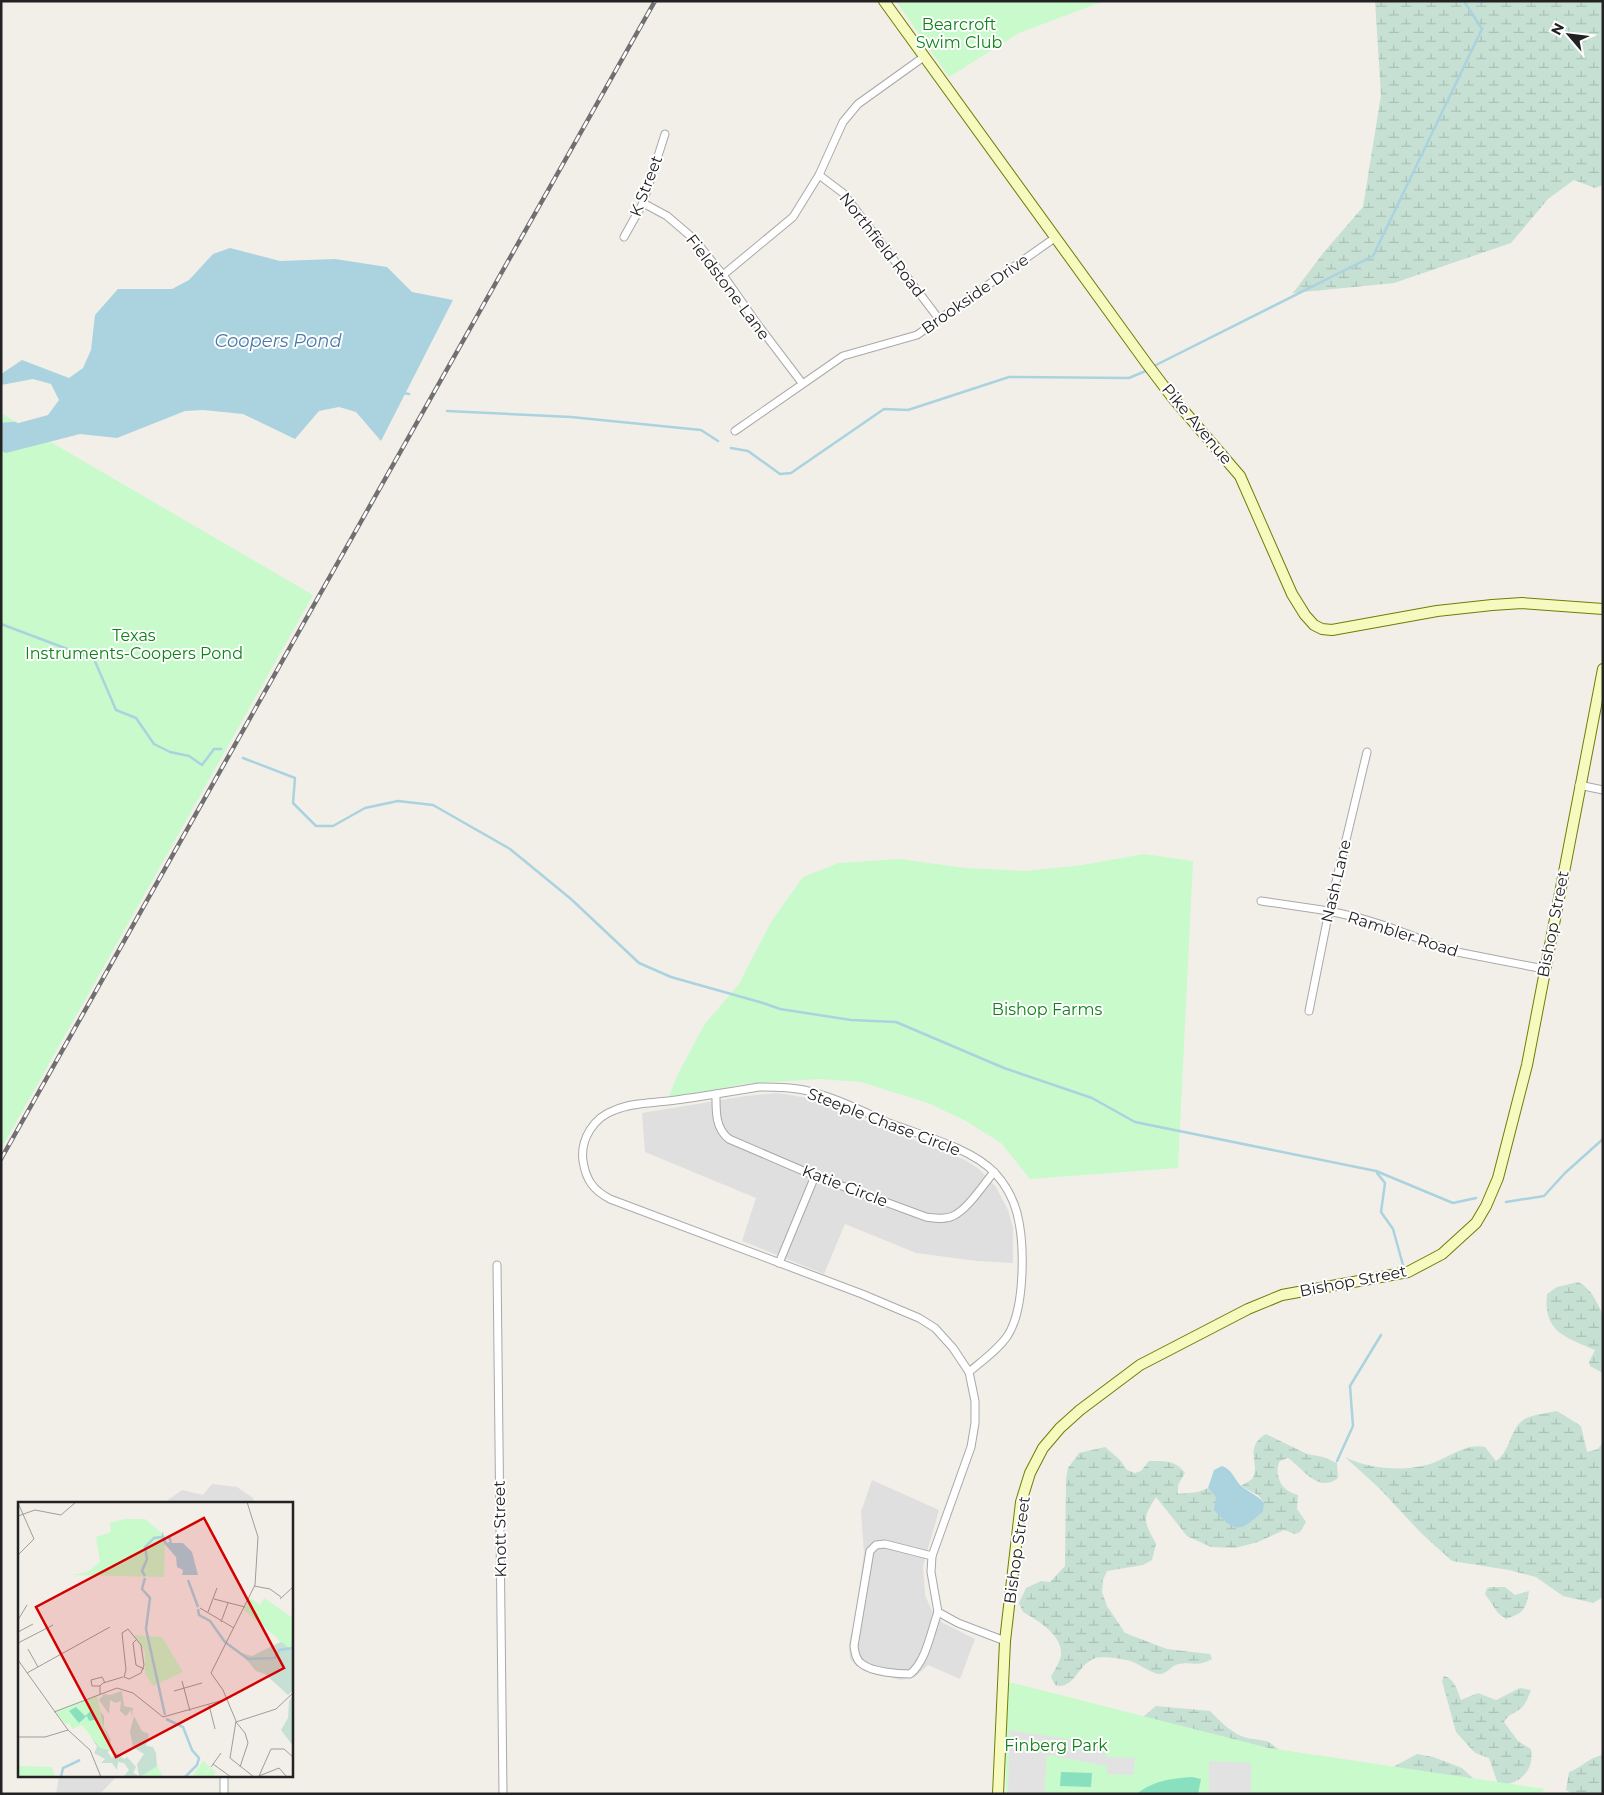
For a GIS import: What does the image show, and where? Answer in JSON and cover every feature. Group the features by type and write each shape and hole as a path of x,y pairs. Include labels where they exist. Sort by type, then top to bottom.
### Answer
{"street":[{"name":"Pike Avenue","path":"884,1 1150,368 1240,476 1292,594 1314,625 1322,629 1332,630 1438,611 1514,603 1603,609"},
{"path":"724,275 793,216 819,175 843,122 858,104 924,56"},
{"name":"K Street","path":"624,237 642,203 665,134"},
{"name":"Northfield Road","path":"819,175 843,192 939,319"},
{"name":"Fieldstone Lane","path":"642,203 667,216 694,239 724,275 758,325 802,383"},
{"name":"Brookside Drive","path":"736,431 802,383 844,356 917,335 1056,237"},
{"name":"Bishop Street","path":"998,1794 1005,1641 1021,1502 1030,1473 1043,1448 1060,1428 1080,1410 1140,1365 1248,1309 1282,1295 1408,1272 1442,1254 1476,1223 1486,1206 1498,1178 1527,1065 1579,785 1603,669"},
{"name":"Nash Lane","path":"1309,1011 1329,911 1367,752"},
{"path":"1579,785 1603,790"},
{"name":"Rambler Road","path":"1260,901 1329,911 1386,926 1452,951 1544,969"},
{"name":"Steeple Chase Circle","path":"938,1612 931,1572 932,1556 971,1447 975,1423 975,1401 969,1372 953,1348 935,1328 920,1318 600,1194 591,1185 585,1173 583,1159 583,1145 592,1127 602,1117 615,1110 636,1105 759,1087 781,1087 804,1090 828,1097 963,1152 994,1172 1008,1189 1017,1212 1021,1236 1020,1297 1016,1316 1008,1335 998,1347 969,1372"},
{"name":"Katie Circle","path":"716,1094 716,1112 720,1128 729,1139 815,1176 926,1217 941,1218 953,1216 964,1208 994,1172"},
{"path":"778,1263 815,1176"},
{"name":"Knott Street","path":"497,1265 503,1794"},
{"path":"932,1556 885,1544 876,1545 870,1551 854,1646 856,1657 862,1665 900,1674 910,1674 917,1669 922,1660 938,1612 1005,1641"},
{"path":"224,1778 224,1794"}],"shaded area":[{"path":"778,1093 808,1098 965,1160 979,1169 996,1187 1008,1210 1013,1228 1013,1263 977,1261 916,1253 845,1224 824,1274 742,1241 756,1198 645,1152 642,1113 746,1096"},
{"path":"872,1480 939,1510 923,1566 925,1595 931,1609 943,1623 975,1639 960,1679 928,1665 915,1677 901,1680 865,1671 850,1659 849,1644 855,1618 864,1554 861,1512"},
{"path":"212,1484 237,1487 253,1498 254,1502 165,1502 182,1490 203,1495"},
{"path":"1010,1730 1105,1745 1105,1757 1135,1758 1133,1775 1107,1774 1107,1766 1047,1755 1044,1794 1008,1794"},
{"path":"1209,1761 1251,1763 1251,1794 1209,1794"},
{"path":"59,1778 115,1778 100,1794 56,1794"}],"green space":[{"name":"Bearcroft Swim Club","path":"896,1 1104,1 1019,33 949,77"},
{"path":"1375,1 1603,1 1603,185 1595,188 1574,180 1548,199 1511,243 1394,283 1293,293 1324,252 1363,207 1381,95"},
{"name":"Texas Instruments-Coopers Pond","path":"1,413 313,595 1,1149"},
{"name":"Bishop Farms","path":"1144,854 1193,861 1178,1168 1030,1179 1001,1143 966,1121 928,1103 861,1082 820,1079 741,1084 666,1103 678,1074 704,1025 739,984 771,922 803,877 839,863 899,859 966,868 1026,871 1082,865"},
{"path":"1578,1282 1590,1291 1602,1313 1603,1373 1590,1366 1589,1362 1595,1350 1566,1337 1558,1331 1549,1317 1547,1294 1557,1287"},
{"path":"1557,1411 1581,1426 1587,1452 1598,1449 1603,1442 1603,1597 1593,1603 1563,1596 1536,1577 1509,1570 1452,1561 1421,1533 1380,1489 1345,1457 1376,1467 1409,1468 1437,1462 1463,1449 1477,1446 1485,1447 1496,1461 1505,1451 1514,1431 1522,1420"},
{"path":"1266,1434 1307,1454 1323,1457 1337,1463 1338,1478 1324,1483 1311,1478 1288,1458 1280,1461 1278,1464 1278,1476 1281,1484 1287,1490 1298,1495 1297,1509 1306,1522 1300,1532 1295,1534 1284,1530 1258,1542 1235,1548 1211,1547 1187,1536 1156,1497 1146,1516 1147,1525 1156,1544 1152,1560 1143,1565 1107,1571 1103,1580 1102,1592 1107,1606 1125,1633 1167,1649 1210,1654 1212,1659 1198,1664 1178,1664 1164,1673 1158,1674 1130,1661 1099,1657 1085,1665 1067,1684 1062,1686 1055,1685 1051,1677 1061,1655 1058,1641 1048,1629 1023,1612 1019,1603 1026,1588 1041,1581 1050,1582 1065,1566 1066,1479 1068,1468 1079,1453 1105,1447 1120,1460 1127,1470 1135,1473 1141,1471 1149,1461 1174,1463 1185,1473 1178,1485 1178,1494 1198,1492 1208,1488 1217,1497 1264,1503 1258,1495 1241,1486 1252,1479 1255,1468 1255,1445"},
{"path":"1505,1587 1515,1595 1529,1591 1523,1610 1517,1615 1506,1619 1498,1613 1485,1594 1487,1588"},
{"path":"1444,1676 1453,1682 1461,1700 1478,1693 1496,1700 1520,1688 1531,1690 1522,1707 1508,1716 1504,1722 1518,1741 1531,1749 1530,1766 1523,1776 1509,1784 1498,1784 1489,1758 1475,1753 1456,1732 1442,1681"},
{"name":"Finberg Park","path":"1009,1682 1269,1748 1545,1789 1540,1794 1006,1794 1006,1729"},
{"path":"1156,1706 1210,1711 1236,1734 1267,1742 1279,1750 1393,1767 1417,1754 1433,1757 1462,1768 1485,1789 1128,1727"},
{"path":"1603,1755 1603,1794 1573,1794 1566,1790 1569,1772 1593,1758"},
{"path":"1061,1772 1092,1773 1091,1787 1060,1786"},
{"path":"1192,1777 1201,1779 1198,1794 1136,1794 1163,1781"}],"water":[{"name":"Coopers Pond","path":"230,248 280,261 335,259 387,267 412,292 453,300 381,441 356,412 339,407 319,411 295,439 243,414 203,410 185,411 117,438 80,434 6,453 1,451 1,423 15,424 48,415 59,400 51,384 33,379 1,385 1,374 22,360 69,378 83,368 91,350 95,315 118,289 172,289 189,280 213,254"},
{"path":"1222,1466 1231,1472 1241,1486 1264,1503 1263,1511 1243,1526 1238,1527 1227,1523 1214,1510 1216,1497 1208,1488 1214,1470"}],"waterway":[{"path":"1152,367 1373,256 1482,29 1464,1"},
{"path":"731,448 748,451 780,474 791,473 884,409 908,410 1009,377 1129,378 1148,370"},
{"path":"403,393 409,394"},
{"path":"447,411 571,417 701,430 718,441"},
{"path":"1,424 15,423 19,425"},
{"path":"1,624 94,659 116,710 136,718 154,744 170,752 189,756 202,765 214,749 221,749"},
{"path":"243,758 295,778 293,803 316,826 333,826 365,808 398,801 433,805 510,849 571,899 639,963 671,977 780,1009 851,1020 896,1022 1004,1068 1092,1098 1135,1122 1376,1171 1453,1203 1476,1198"},
{"path":"1506,1202 1544,1196 1565,1173 1603,1139"},
{"path":"1377,1173 1385,1183 1381,1212 1393,1229 1403,1265"},
{"path":"1337,1461 1353,1426 1350,1386 1381,1335"}],"railway":[{"path":"1,1159 655,1"}]}
